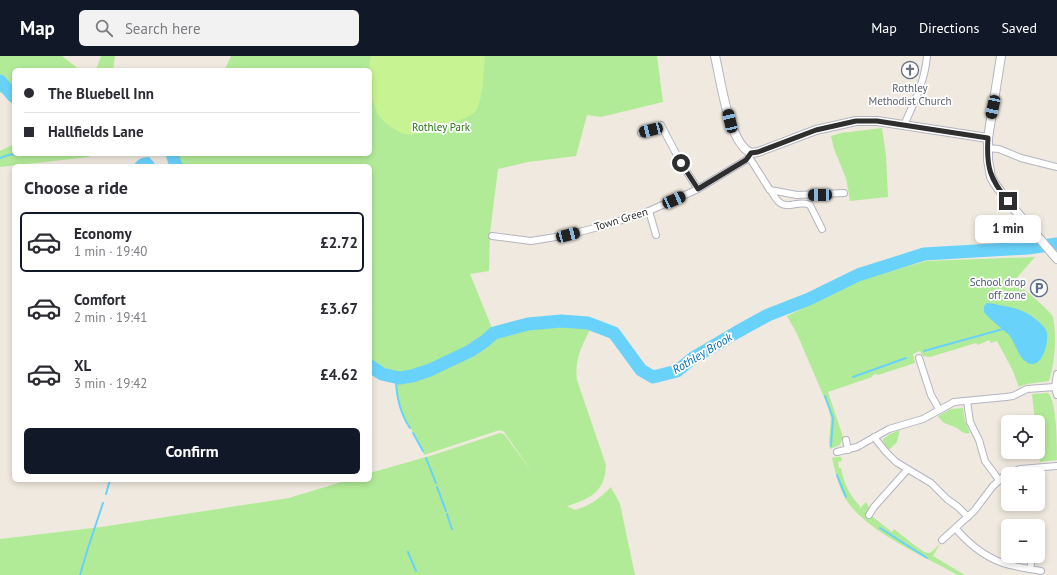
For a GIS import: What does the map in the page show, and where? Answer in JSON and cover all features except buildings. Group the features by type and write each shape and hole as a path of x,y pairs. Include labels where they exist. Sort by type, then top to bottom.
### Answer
{"street":[{"path":"715,56 730,121 739,141 750,155 770,190 777,200 784,204 790,206 803,203 808,204 822,225"},
{"path":"904,125 919,90 926,69 927,56"},
{"path":"1001,56 987,148 990,171 995,184 1034,233 1056,257"},
{"path":"750,155 825,127 850,121 877,121 988,138"},
{"path":"641,133 661,125 681,163 698,189"},
{"path":"987,148 999,149 1021,158 1057,167"},
{"name":"Town Green","path":"492,236 531,241 568,235 610,224 649,211 698,189 746,160 750,155"},
{"path":"770,190 797,195 844,194"},
{"path":"649,211 656,235"},
{"path":"928,361 919,361 931,395 939,410"},
{"path":"1057,374 1055,387 1057,394"},
{"path":"837,452 848,450 864,444 889,429 923,419 954,402 1006,397 1015,395 1027,389 1055,387"},
{"path":"968,400 970,422 978,440 984,461 999,480"},
{"path":"874,437 888,454 907,470 932,483 945,498 958,506 968,517"},
{"path":"846,440 848,450"},
{"path":"942,540 956,529 974,511 999,480 1009,473 1020,469 1057,466"},
{"path":"869,515 871,505 907,470"},
{"path":"956,529 977,550 994,559 1009,565 1041,571"},
{"path":"1030,569 1031,563"}],"green space":[{"path":"0,56 62,56 77,68 12,68 12,100 3,93 0,93"},
{"path":"101,56 115,56 113,68 96,68"},
{"name":"Rothley Park","path":"231,56 657,56 663,102 601,117 587,115 576,156 528,162 498,169 490,233 489,271 470,274 494,333 528,324 561,321 588,323 592,325 578,358 576,372 577,380 606,465 605,474 603,482 595,493 583,500 567,506 575,510 590,504 611,487 620,504 635,575 0,575 0,539 101,527 289,498 341,482 372,482 372,472 433,455 500,433 504,434 533,473 504,432 500,430 424,455 401,410 396,394 394,373 380,369 372,363 372,164 179,164 177,156 372,156 372,68 225,68"},
{"path":"371,56 485,56 482,91 479,104 474,113 467,117 427,132 405,134 397,131 381,119 375,106 372,96 372,68 369,68"},
{"path":"882,128 886,155 888,197 850,201 846,178 834,149 831,136 841,133"},
{"path":"12,145 12,156 90,156 27,164 12,164 12,166 0,167 0,151"},
{"path":"1035,257 1014,281 1042,305 1053,317 1055,349 1049,381 1027,384 1019,387 1012,369 997,341 991,343 989,340 978,345 976,343 930,357 923,356 920,351 913,354 915,363 878,375 873,375 872,377 828,392 843,437 840,445 830,449 831,418 827,404 797,334 787,316 861,280 926,261"},
{"path":"1048,393 1051,398 1055,414 1057,460 1040,462 1040,459 1045,459 1045,415 1034,415 1032,394"},
{"path":"963,408 965,421 970,433 964,433 945,423 938,416 951,409"},
{"path":"900,430 897,442 889,450 883,442 883,439"},
{"path":"841,457 842,461 838,462 839,468 841,468 845,484 860,506 859,509 866,502 869,507 868,513 892,532 894,529 926,552 929,553 940,544 933,556 965,575 958,575 912,551 864,520 852,508 844,496 832,458"}],"water":[{"path":"149,157 155,164 134,164 140,159"},
{"path":"987,303 1011,307 1021,311 1031,316 1043,326 1047,333 1047,343 1043,356 1040,360 1035,364 1031,364 1023,359 1009,335 984,312 984,306"}],"waterway":[{"name":"Rothley Brook","path":"0,81 12,95"},
{"path":"0,158 12,155"},
{"name":"Rothley Brook","path":"173,156 175,164"},
{"name":"Rothley Brook","path":"372,367 382,374 399,378 412,376 430,370 470,351 494,333 528,324 561,321 588,323 614,333 641,370 653,377 677,371 693,358 768,315 809,299 858,275 924,254 1028,248 1057,244"},
{"path":"924,351 1003,329"},
{"path":"853,377 906,358"},
{"path":"396,377 399,404 410,428"},
{"path":"825,396 833,418 831,446"},
{"path":"413,433 423,451"},
{"path":"426,458 436,483"},
{"path":"837,475 846,497"},
{"path":"106,494 109,482"},
{"path":"437,487 446,511"},
{"path":"80,575 103,503"},
{"path":"447,514 452,529"},
{"path":"880,528 927,558"},
{"path":"408,552 416,571"}],"place":[{"name":"Rothley Methodist Church","path":"910,70"},
{"name":"School drop off zone","path":"1039,288"}],"route":[{"path":"681,163 698,189 746,160 751,153 758,152 825,127 850,121 869,120 988,138 987,152 991,177 1008,201"}]}
